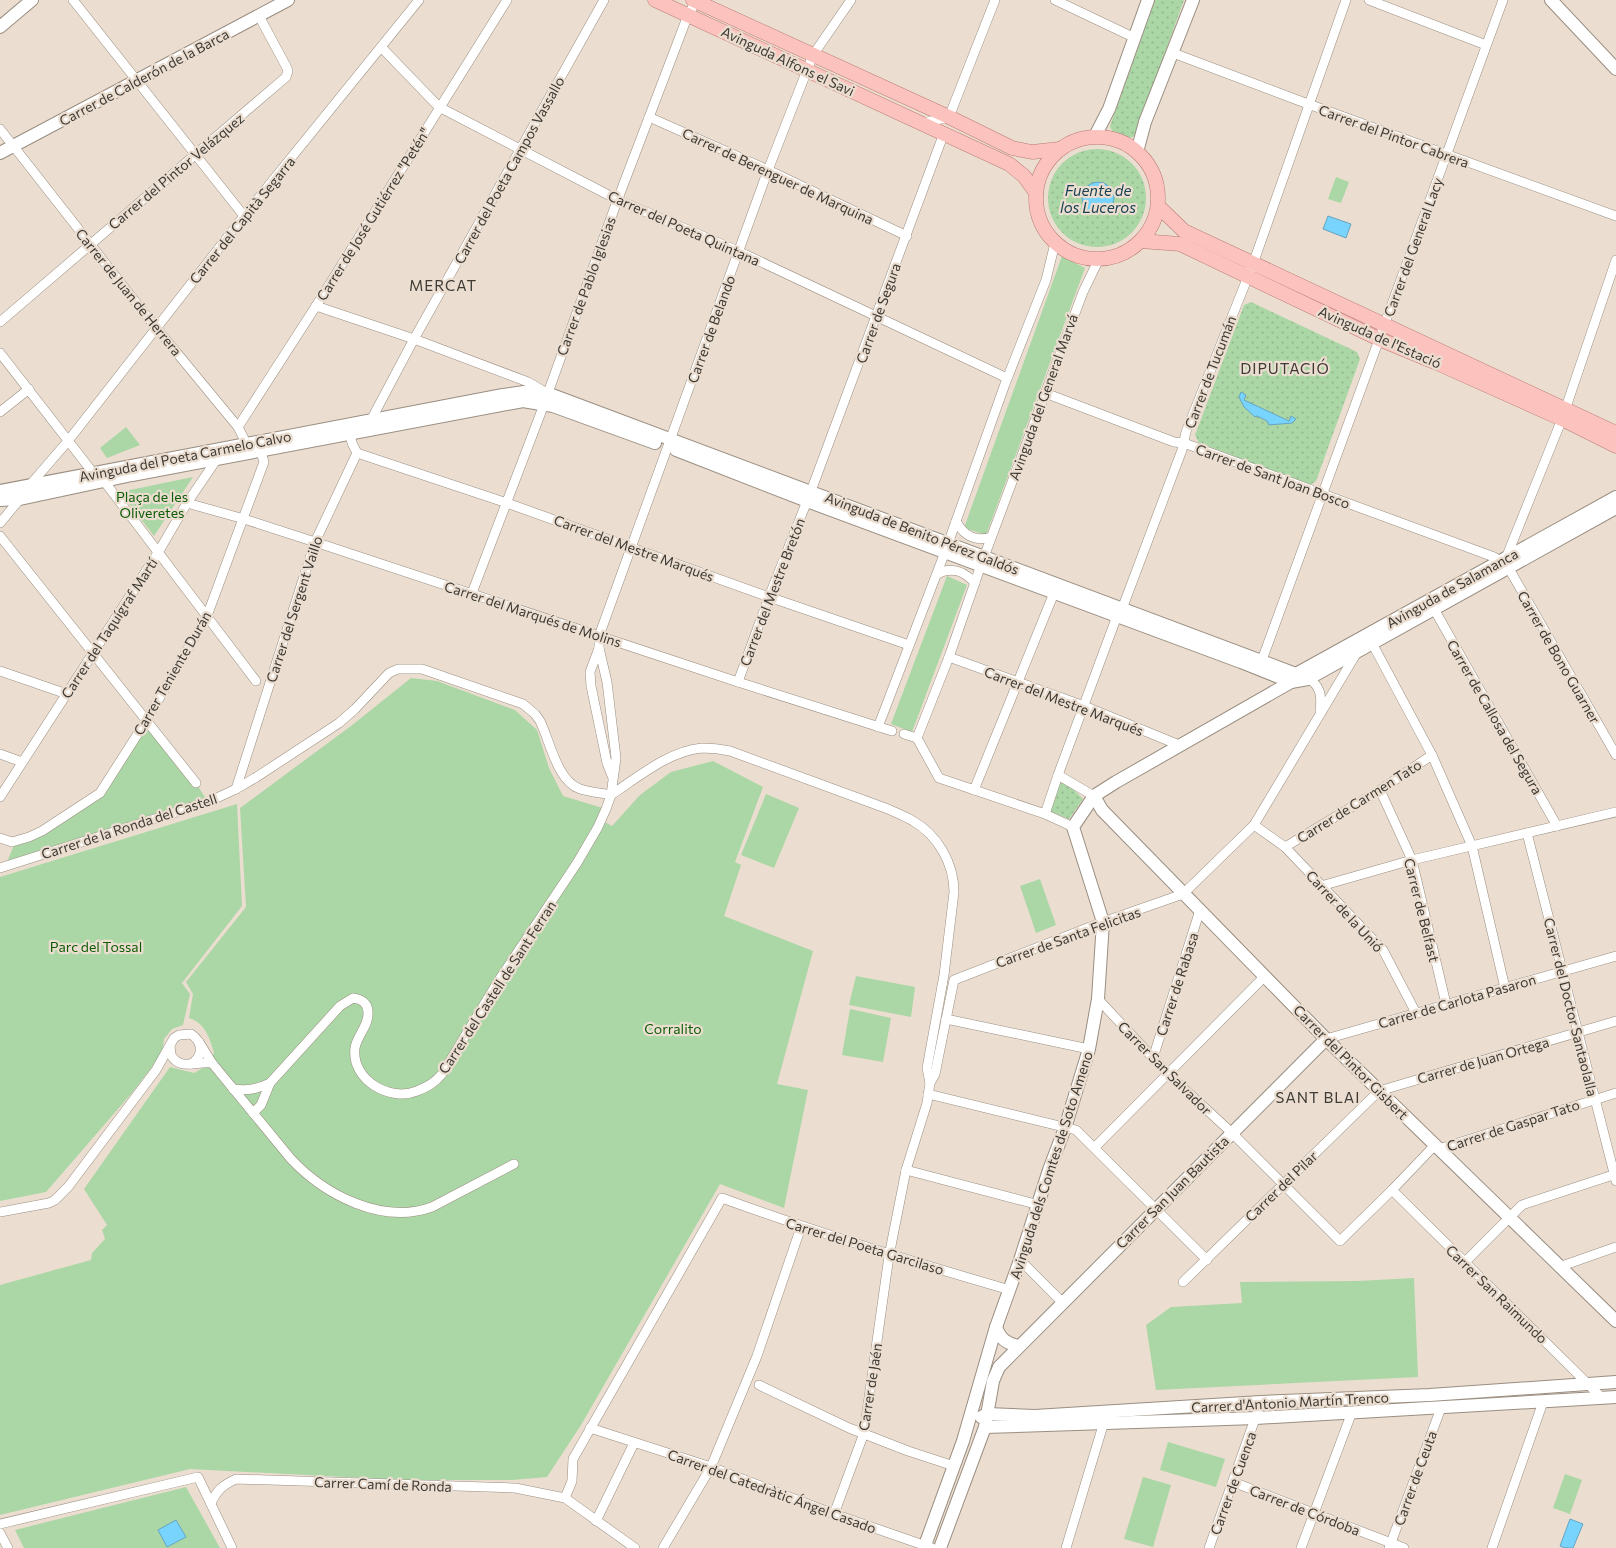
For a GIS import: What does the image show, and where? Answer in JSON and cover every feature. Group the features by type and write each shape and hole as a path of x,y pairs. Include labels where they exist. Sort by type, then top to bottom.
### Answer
{"main road":[{"name":"Avinguda Alfons el Savi","path":"654,0 1009,164 1024,176 1036,193"},
{"name":"Avinguda Alfons el Savi","path":"695,0 1012,148 1032,152 1060,149"},
{"path":"1094,136 1118,141 1138,152 1153,175 1158,196 1157,219 1141,241 1125,253 1099,259 1077,256 1055,243 1045,231 1036,204 1036,193 1040,176 1050,158 1060,149 1079,139 1094,136"},
{"name":"Avinguda de l'Estació","path":"1158,207 1184,231 1385,325 1564,414 1616,446"},
{"name":"Avinguda de l'Estació","path":"1141,241 1180,244 1379,339 1564,414 1616,433"}],"street":[{"path":"0,27 32,0"},
{"path":"73,0 244,216"},
{"name":"Carrer de Calderón de la Barca","path":"0,153 288,0"},
{"name":"Carrer del Capità Segarra","path":"30,485 68,441 244,216 419,0"},
{"name":"Carrer de José Gutiérrez \"Petén\"","path":"238,427 508,0"},
{"name":"Carrer del Poeta Campos Vassallo","path":"371,420 414,339 604,0"},
{"name":"Carrer de Pablo Iglesias","path":"472,593 649,117 695,0"},
{"name":"Carrer de Belando","path":"599,636 740,252 768,170 813,54 851,0"},
{"path":"921,123 949,117 995,0"},
{"path":"1055,0 1135,38"},
{"path":"1094,136 1109,109 1148,0"},
{"path":"1138,152 1145,124 1193,0"},
{"name":"Carrer de Tucumán","path":"1045,814 1117,610 1253,264 1346,0"},
{"path":"1369,0 1486,45"},
{"name":"Carrer del General Lacy","path":"1262,660 1503,0"},
{"path":"1551,0 1616,69"},
{"name":"Carrer del Pintor Velázquez","path":"0,322 284,79 288,74 286,68 259,16"},
{"name":"Carrer del Poeta Quintana","path":"382,48 439,107 618,200 740,252 1007,378"},
{"name":"Carrer del Pintor Cabrera","path":"1173,53 1616,216"},
{"name":"Carrer de Berenguer de Marquina","path":"649,117 768,170 906,236"},
{"name":"Carrer de Juan de Herrera","path":"0,128 156,328 238,427 246,443"},
{"name":"Carrer de Segura","path":"809,496 944,134"},
{"path":"892,731 878,727 947,548 1007,378 1046,280 1055,243"},
{"name":"Avinguda del General Marvá","path":"916,738 949,657 1083,292 1099,259"},
{"path":"1504,562 1564,414 1616,260"},
{"path":"316,306 414,339 528,382 546,398"},
{"path":"0,353 68,441 159,551 256,681"},
{"path":"0,412 29,389"},
{"name":"Avinguda del Poeta Carmelo Calvo","path":"0,500 20,498 246,443 503,395 524,392 546,398"},
{"name":"Carrer de Sant Joan Bosco","path":"1045,393 1174,442 1184,443 1322,493 1504,562"},
{"name":"Avinguda del Poeta Carmelo Calvo","path":"0,491 30,485 99,478 261,452 546,398"},
{"name":"Avinguda de Benito Pérez Galdós","path":"546,398 1298,678"},
{"path":"357,453 350,434 371,420"},
{"path":"246,443 261,452"},
{"name":"Carrer Teniente Durán","path":"0,838 12,842 29,837 100,793 146,721 207,616 264,462 261,452"},
{"name":"Carrer del Mestre Marqués","path":"357,453 507,503 769,597 910,645"},
{"name":"Carrer del Sergent Vaillo","path":"236,789 315,542 357,453"},
{"name":"Carrer del Taquígraf Martí","path":"0,797 217,459"},
{"name":"Carrer del Mestre Bretón","path":"738,682 809,496"},
{"name":"Avinguda de Salamanca","path":"1094,796 1616,497"},
{"path":"0,523 20,498"},
{"name":"Carrer del Marqués de Molins","path":"187,503 315,542 878,727"},
{"name":"Avinguda de Salamanca","path":"1298,678 1372,643 1434,608 1504,562 1616,508"},
{"path":"956,521 961,530 972,538 992,537"},
{"path":"0,536 196,783"},
{"name":"Avinguda de Benito Pérez Galdós","path":"983,561 1054,593 1117,610 1262,660 1298,678"},
{"name":"Carrer de Bono Guarner","path":"1504,562 1616,755"},
{"path":"937,574 944,570 964,573 975,584"},
{"path":"974,790 1054,593"},
{"name":"Carrer de Callosa del Segura","path":"1434,608 1557,826"},
{"path":"599,636 599,648 608,692 616,758 611,795"},
{"path":"1372,643 1432,755 1472,846 1505,988"},
{"path":"599,648 590,672 591,686 607,762 613,778"},
{"path":"1183,894 1254,825 1359,650"},
{"name":"Carrer del Mestre Marqués","path":"949,657 1084,706 1179,746"},
{"name":"Carrer de la Ronda del Castell","path":"0,868 208,802 236,789 347,717 389,672 398,668 422,669 523,704 540,721 561,772 567,780 580,789 611,795"},
{"path":"0,671 66,694"},
{"path":"1298,678 1312,680 1319,688 1322,697 1320,717"},
{"path":"904,734 916,738 939,778 1045,814 1073,827 1094,796 1058,775"},
{"path":"611,795 670,758 693,750 714,748 730,751 881,807 924,828 943,850 954,884 944,975 928,1068 930,1084"},
{"path":"0,754 22,762"},
{"name":"Carrer de Carmen Tato","path":"1285,847 1380,790 1432,755"},
{"name":"Carrer de Belfast","path":"1380,790 1412,860 1446,1004"},
{"name":"Carrer del Castell de Sant Ferran","path":"253,1113 261,1104 270,1084 340,1006 353,998 363,1001 367,1005 368,1020 357,1041 355,1052 359,1068 371,1084 380,1090 401,1094 414,1093 436,1081 499,980 577,863 598,827 611,795"},
{"name":"Carrer del Pintor Gisbert","path":"1094,796 1102,810 1326,1039 1616,1322"},
{"path":"1321,886 1412,860 1616,812"},
{"name":"Carrer de la Unió","path":"1254,825 1285,847 1383,950 1416,1013"},
{"name":"Avinguda dels Comtes de Soto Ameno","path":"927,1547 968,1425 996,1326 1065,1128 1089,1049 1098,999 1103,922 1073,827"},
{"name":"Carrer del Doctor Santaolalla","path":"1526,833 1615,1177"},
{"name":"Carrer de Santa Felicitas","path":"946,1018 954,980 1103,922 1183,894"},
{"name":"Carrer de Rabasa","path":"1153,1058 1200,910"},
{"name":"Carrer de Carlota Pasaron","path":"1326,1039 1616,956"},
{"path":"1094,1147 1265,976"},
{"name":"Carrer San Salvador","path":"1098,999 1153,1058 1232,1133 1340,1241 1392,1190"},
{"path":"930,1084 935,1074 946,1018 1089,1049"},
{"name":"Carrer de Juan Ortega","path":"1379,1091 1616,1021"},
{"path":"0,1212 49,1203 60,1195 156,1070 174,1038 185,1033 191,1034 199,1042 212,1063 304,1173 317,1183 346,1199 389,1212 421,1211 514,1164"},
{"name":"Carrer San Juan Bautista","path":"1019,1346 1326,1039"},
{"path":"191,1064 197,1060 200,1054 199,1042"},
{"path":"171,1043 171,1055 179,1064"},
{"path":"156,1070 166,1064 212,1063"},
{"path":"233,1089 248,1091 270,1084"},
{"name":"Carrer de Jaén","path":"834,1514 864,1433 889,1256 906,1170 927,1103 930,1084"},
{"name":"Carrer del Pilar","path":"1183,1282 1379,1091"},
{"name":"Carrer de Gaspar Tato","path":"1437,1147 1616,1093"},
{"path":"928,1094 1076,1130 1207,1260"},
{"path":"1392,1190 1437,1147"},
{"path":"906,1170 1038,1205"},
{"path":"1465,1262 1522,1204 1615,1177"},
{"name":"Carrer San Raimundo","path":"1392,1190 1602,1398"},
{"name":"Carrer del Poeta Garcilaso","path":"590,1428 722,1198 889,1256 1010,1290"},
{"path":"663,1548 711,1466 757,1356 801,1227"},
{"path":"1559,1267 1616,1247"},
{"path":"1020,1260 1062,1302"},
{"path":"996,1326 999,1335 1004,1340 1019,1346"},
{"name":"Avinguda dels Comtes de Soto Ameno","path":"940,1548 984,1419 993,1381 999,1367 1019,1346"},
{"name":"Avinguda dels Comtes de Soto Ameno","path":"981,1378 985,1392 984,1419"},
{"name":"Carrer d'Antonio Martín Trenco","path":"968,1425 984,1419 1261,1402 1430,1395 1616,1382"},
{"path":"759,1385 848,1428 954,1466"},
{"name":"Carrer d'Antonio Martín Trenco","path":"984,1419 1104,1422 1256,1418 1616,1397"},
{"name":"Carrer de Cuenca","path":"1209,1548 1261,1402"},
{"path":"1492,1548 1543,1402"},
{"name":"Carrer de Ceuta","path":"1390,1546 1441,1408"},
{"path":"1301,1548 1352,1412"},
{"path":"1066,1548 1104,1422"},
{"path":"590,1428 573,1459 572,1481 565,1498 635,1548"},
{"name":"Carrer del Catedràtic Ángel Casado","path":"590,1428 711,1466 834,1514 927,1547"},
{"path":"596,1521 634,1443"},
{"path":"0,1524 198,1477 232,1548"},
{"name":"Carrer Camí de Ronda","path":"211,1503 219,1488 236,1480 515,1488 565,1498"},
{"name":"Carrer de Córdoba","path":"1233,1482 1314,1513 1390,1546 1404,1548"},
{"path":"0,1533 8,1548"}],"green space":[{"path":"1155,0 1184,0 1135,136 1123,138 1117,135 1110,126"},
{"path":"1097,149 1116,153 1131,164 1142,179 1146,198 1142,217 1131,232 1116,243 1097,247 1078,243 1063,232 1052,217 1048,198 1052,179 1063,164 1078,153"},
{"path":"1336,177 1349,182 1341,203 1328,199"},
{"path":"1062,256 1085,268 986,535 964,528"},
{"path":"1251,302 1357,352 1360,359 1316,481 1310,485 1199,443 1195,435 1244,305"},
{"path":"126,427 140,445 107,458 100,448"},
{"name":"Plaça de les Oliveretes","path":"193,477 154,536 120,492"},
{"path":"947,576 967,585 912,732 891,724"},
{"name":"Corralito","path":"411,678 437,681 515,710 537,730 549,768 563,796 606,809 601,820 612,826 640,795 671,772 713,761 763,787 735,862 741,865 724,916 813,951 777,1084 808,1090 784,1208 720,1184 581,1425 547,1477 512,1480 402,1480 190,1469 0,1515 0,1285 91,1260 92,1253 105,1239 102,1230 107,1225 84,1189 170,1067 194,1073 206,1066 214,1053 209,1037 203,1027 195,1020 189,1018 193,994 186,982 246,907 240,808 351,726"},
{"path":"146,721 196,783 208,802 5,867 18,835 42,830 100,793"},
{"path":"1059,781 1072,788 1083,799 1069,819 1049,811"},
{"path":"766,794 799,808 774,868 741,855"},
{"name":"Parc del Tossal","path":"237,804 242,906 182,983 190,994 183,1025 172,1029 164,1039 162,1054 131,1094 46,1192 0,1201 0,877"},
{"path":"1040,879 1056,925 1036,933 1020,886"},
{"path":"856,976 915,987 911,1017 849,1005"},
{"path":"850,1009 891,1018 883,1062 842,1055"},
{"path":"1414,1278 1418,1377 1156,1390 1146,1325 1171,1307 1242,1303 1240,1282 1358,1281"},
{"path":"1168,1442 1225,1459 1216,1487 1160,1470"},
{"path":"1565,1474 1582,1480 1570,1514 1553,1508"},
{"path":"1143,1477 1171,1485 1153,1547 1124,1539"},
{"path":"186,1487 220,1548 24,1548 15,1530"}],"water":[{"name":"Fuente de los Luceros","path":"1098,182 1110,186 1114,198 1110,210 1098,214 1086,210 1082,198 1086,186"},
{"path":"1328,216 1351,224 1346,238 1323,229"},
{"path":"1241,392 1246,395 1244,400 1289,421 1291,416 1296,419 1292,423 1269,425 1267,421 1257,416 1255,417 1244,407 1239,397"},
{"path":"1570,1519 1583,1524 1573,1548 1565,1548 1560,1546"},
{"path":"176,1520 186,1537 167,1547 158,1530"}],"district":[{"name":"MERCAT","path":"443,285"},
{"name":"DIPUTACIÓ","path":"1285,368"},
{"name":"SANT BLAI","path":"1318,1097"}]}
